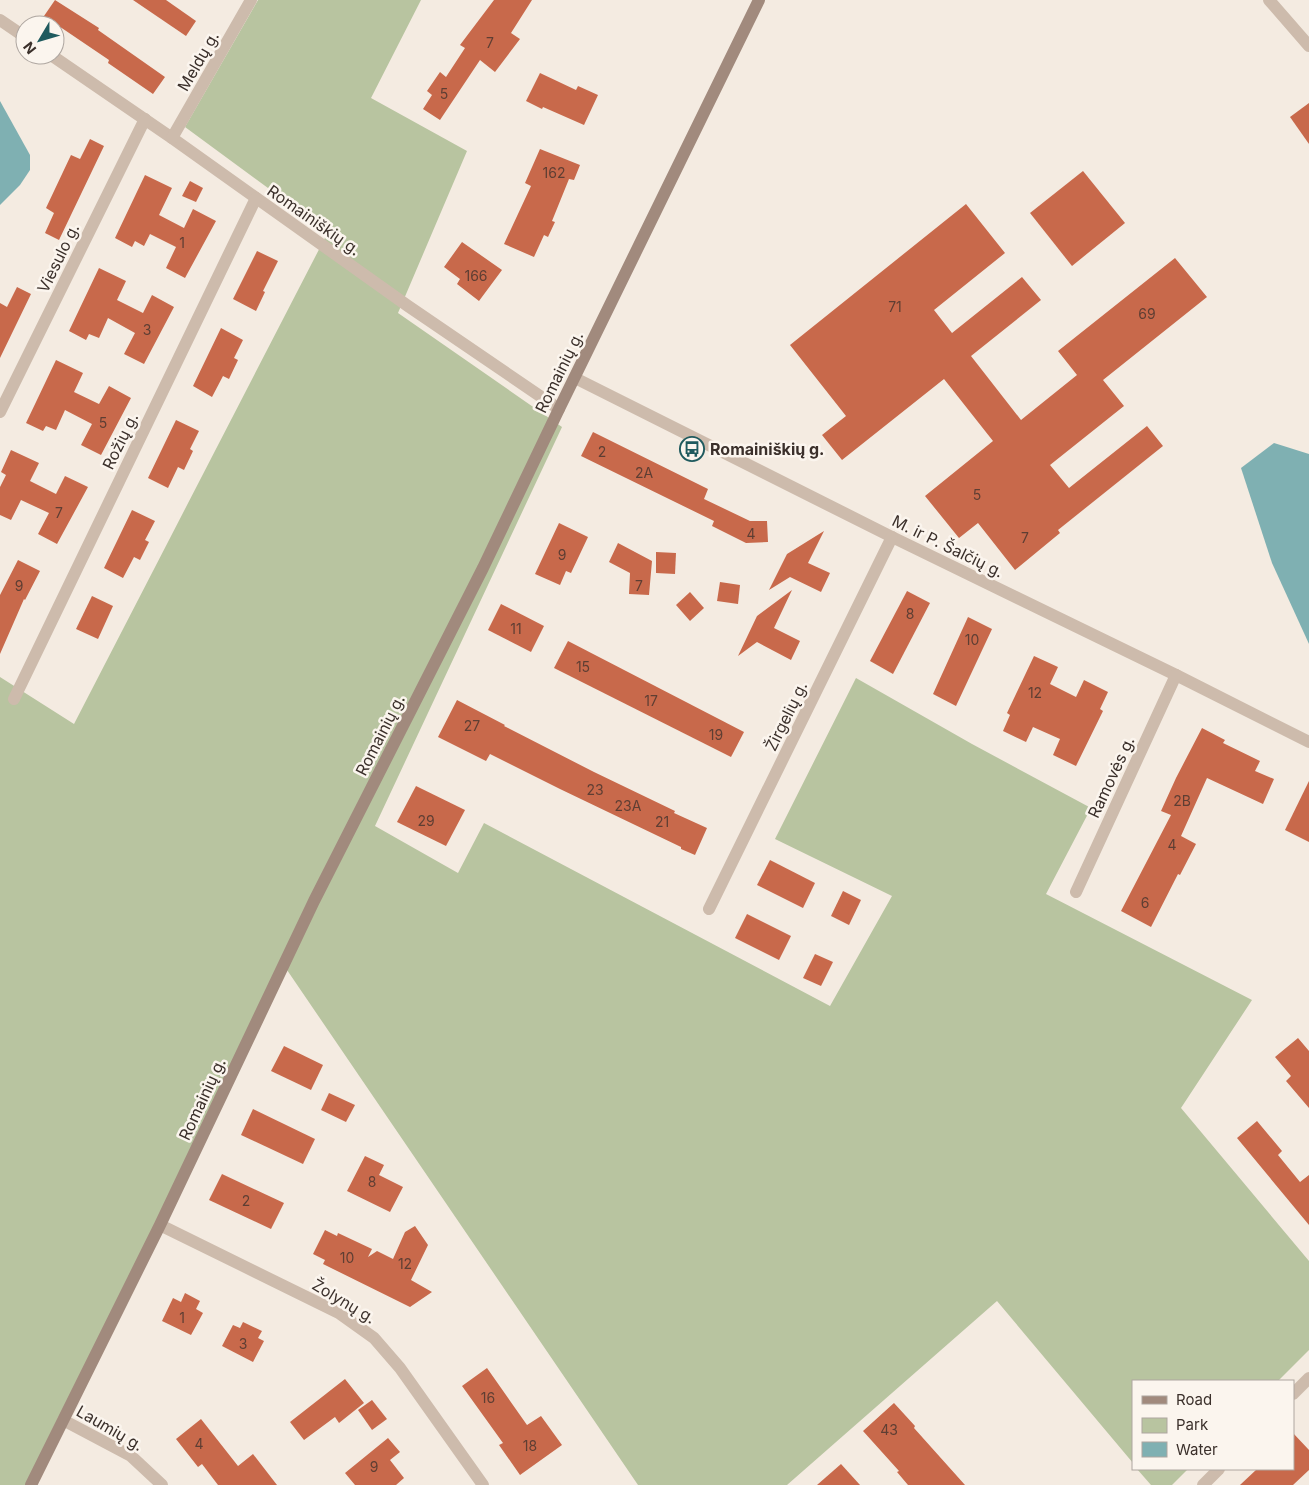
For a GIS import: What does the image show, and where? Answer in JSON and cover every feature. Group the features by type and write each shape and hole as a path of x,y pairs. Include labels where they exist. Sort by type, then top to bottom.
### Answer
{"main road":[{"name":"Romainių g.","path":"31,1485 160,1225 314,901 483,568 759,0"}],"street":[{"name":"Meldų g.","path":"172,138 251,0"},
{"path":"1269,0 1309,46"},
{"path":"0,20 15,30"},
{"name":"Romainiškių g.","path":"65,64 408,306 559,409"},
{"name":"Viesulo g.","path":"0,412 145,119"},
{"name":"Rožių g.","path":"14,699 256,198"},
{"name":"M. ir P. Šalčių g.","path":"575,378 892,537 1309,742"},
{"name":"Žirgelių g.","path":"709,909 892,537"},
{"name":"Ramovės g.","path":"1076,892 1176,675"},
{"name":"Žolynų g.","path":"160,1225 339,1313 374,1338 400,1368 483,1485"},
{"path":"1294,1393 1309,1378"},
{"name":"Laumių g.","path":"63,1420 131,1456 162,1485"},
{"path":"1203,1485 1218,1470"}],"green space":[{"path":"258,0 421,0 371,98 467,151 398,313 562,427 375,826 458,873 484,823 830,1006 892,896 775,839 856,678 972,744 1091,808 1046,894 1252,1000 1181,1108 1309,1261 1309,1350 1279,1380 1132,1380 1132,1462 997,1301 787,1485 638,1485 287,970 31,1485 0,1485 0,677 74,724 328,232 185,127"},
{"path":"1138,1470 1187,1470 1172,1485 1151,1485"}],"water":[{"path":"0,101 30,155 30,170 20,185 0,205"},
{"path":"1274,443 1309,454 1309,644 1272,563 1241,468"}],"building":[{"path":"55,0 99,28 98,30 165,77 153,94 108,63 109,60 65,30 65,15 45,15"},
{"path":"133,0 166,0 196,21 186,36"},
{"path":"494,0 532,0 511,33 520,39 495,72 480,60 440,120 423,109 432,95 427,91 440,72 446,77 465,48 460,45"},
{"path":"540,73 576,90 578,86 598,95 584,125 526,101"},
{"path":"1309,103 1309,144 1290,117"},
{"path":"90,139 104,146 59,240 45,233 54,213 46,208 71,155 80,159"},
{"path":"540,149 580,165 574,180 569,179 552,221 555,222 548,237 544,235 534,257 504,244 531,186 525,183"},
{"path":"1083,171 1125,223 1072,266 1030,213"},
{"path":"145,175 172,188 159,215 184,228 193,209 216,221 185,278 166,268 176,247 150,234 144,246 135,241 132,247 115,238"},
{"path":"190,181 203,188 196,202 182,196"},
{"path":"966,204 1005,253 934,310 952,333 1022,277 1041,300 971,356 1021,420 1077,375 1058,351 1175,258 1207,297 1103,380 1124,406 1050,465 1069,488 1147,426 1163,446 1058,530 1060,533 1015,570 978,523 959,538 925,496 993,441 944,379 842,460 822,435 846,416 790,345"},
{"path":"462,242 502,270 479,301 457,284 460,279 444,267"},
{"path":"257,251 278,261 263,291 265,292 256,311 233,299"},
{"path":"99,268 126,281 117,300 143,313 152,295 174,307 144,364 124,354 135,333 108,318 99,338 89,334 86,340 69,331"},
{"path":"17,287 31,294 0,358 0,303 7,307"},
{"path":"221,328 243,340 234,358 238,360 229,379 223,376 212,397 193,386"},
{"path":"56,360 83,373 74,392 99,404 109,386 131,398 101,455 81,445 92,424 65,410 56,430 46,426 43,431 26,423"},
{"path":"176,420 199,431 190,449 193,451 184,470 178,467 168,488 148,478"},
{"path":"593,432 708,489 704,499 750,521 767,521 768,542 746,543 712,526 714,521 581,456"},
{"path":"11,450 39,463 30,481 56,494 65,476 88,487 57,544 38,534 49,513 21,500 11,520 0,515 0,487 6,475 1,472"},
{"path":"132,510 155,521 145,540 149,542 140,560 134,557 123,578 104,568"},
{"path":"559,523 588,537 571,573 566,571 560,585 535,574"},
{"path":"824,531 808,563 830,573 821,592 790,577 769,590 787,554"},
{"path":"618,543 652,561 649,595 629,594 630,573 609,562"},
{"path":"656,552 676,553 675,574 656,573"},
{"path":"18,560 40,571 24,599 0,654 0,595"},
{"path":"720,582 740,585 738,604 717,601"},
{"path":"792,590 774,628 800,641 791,660 757,642 738,656 757,616"},
{"path":"907,591 930,603 893,674 870,661"},
{"path":"690,592 704,608 690,621 676,605"},
{"path":"92,596 113,606 98,639 76,629"},
{"path":"501,604 544,626 531,652 488,630"},
{"path":"968,617 992,629 956,706 933,694"},
{"path":"568,641 744,732 731,757 554,668"},
{"path":"1034,656 1058,667 1050,684 1076,697 1084,680 1108,692 1100,709 1103,711 1076,766 1053,755 1060,739 1033,727 1026,742 1003,731 1010,715 1007,713"},
{"path":"457,700 504,726 707,828 695,855 490,754 486,761 438,737"},
{"path":"1202,728 1225,740 1223,743 1260,761 1255,771 1274,779 1263,804 1207,778 1181,836 1196,844 1180,875 1178,874 1151,927 1121,911 1171,815 1161,811"},
{"path":"1309,781 1309,842 1285,830"},
{"path":"416,786 465,810 446,846 397,822"},
{"path":"770,860 815,883 803,908 757,885"},
{"path":"843,891 861,900 849,925 831,916"},
{"path":"747,914 791,936 779,960 735,938"},
{"path":"815,954 833,962 821,986 803,978"},
{"path":"1298,1038 1309,1051 1309,1108 1286,1081 1291,1076 1275,1057"},
{"path":"284,1046 323,1065 311,1090 271,1071"},
{"path":"329,1093 355,1105 346,1122 321,1110"},
{"path":"253,1109 315,1139 303,1164 241,1135"},
{"path":"1257,1121 1282,1151 1278,1155 1300,1182 1309,1175 1309,1225 1237,1138"},
{"path":"365,1156 384,1165 379,1175 403,1187 390,1212 347,1191"},
{"path":"222,1174 284,1203 271,1229 209,1200"},
{"path":"415,1226 428,1245 411,1280 432,1292 410,1307 323,1264 325,1260 313,1254 325,1230 337,1236 338,1233 372,1249 368,1257 377,1251 393,1259 405,1232"},
{"path":"185,1293 200,1301 196,1309 203,1313 191,1335 162,1321 173,1298 181,1302"},
{"path":"243,1322 262,1331 258,1338 264,1341 253,1362 222,1346 233,1325 240,1328"},
{"path":"487,1368 527,1425 541,1416 562,1445 520,1475 499,1445 503,1443 462,1386"},
{"path":"345,1379 364,1403 339,1423 335,1417 304,1440 290,1422"},
{"path":"372,1400 387,1419 372,1430 358,1410"},
{"path":"894,1403 965,1485 908,1485 897,1472 899,1471 863,1431"},
{"path":"201,1419 238,1466 253,1454 277,1485 218,1485 202,1464 198,1467 176,1439"},
{"path":"1294,1434 1309,1450 1309,1470 1293,1485 1240,1485 1256,1470 1294,1470"},
{"path":"388,1438 400,1452 390,1460 404,1478 396,1485 355,1485 345,1473"},
{"path":"841,1464 860,1485 817,1485"}],"place":[{"name":"Romainiškių g.","path":"692,449"}]}
